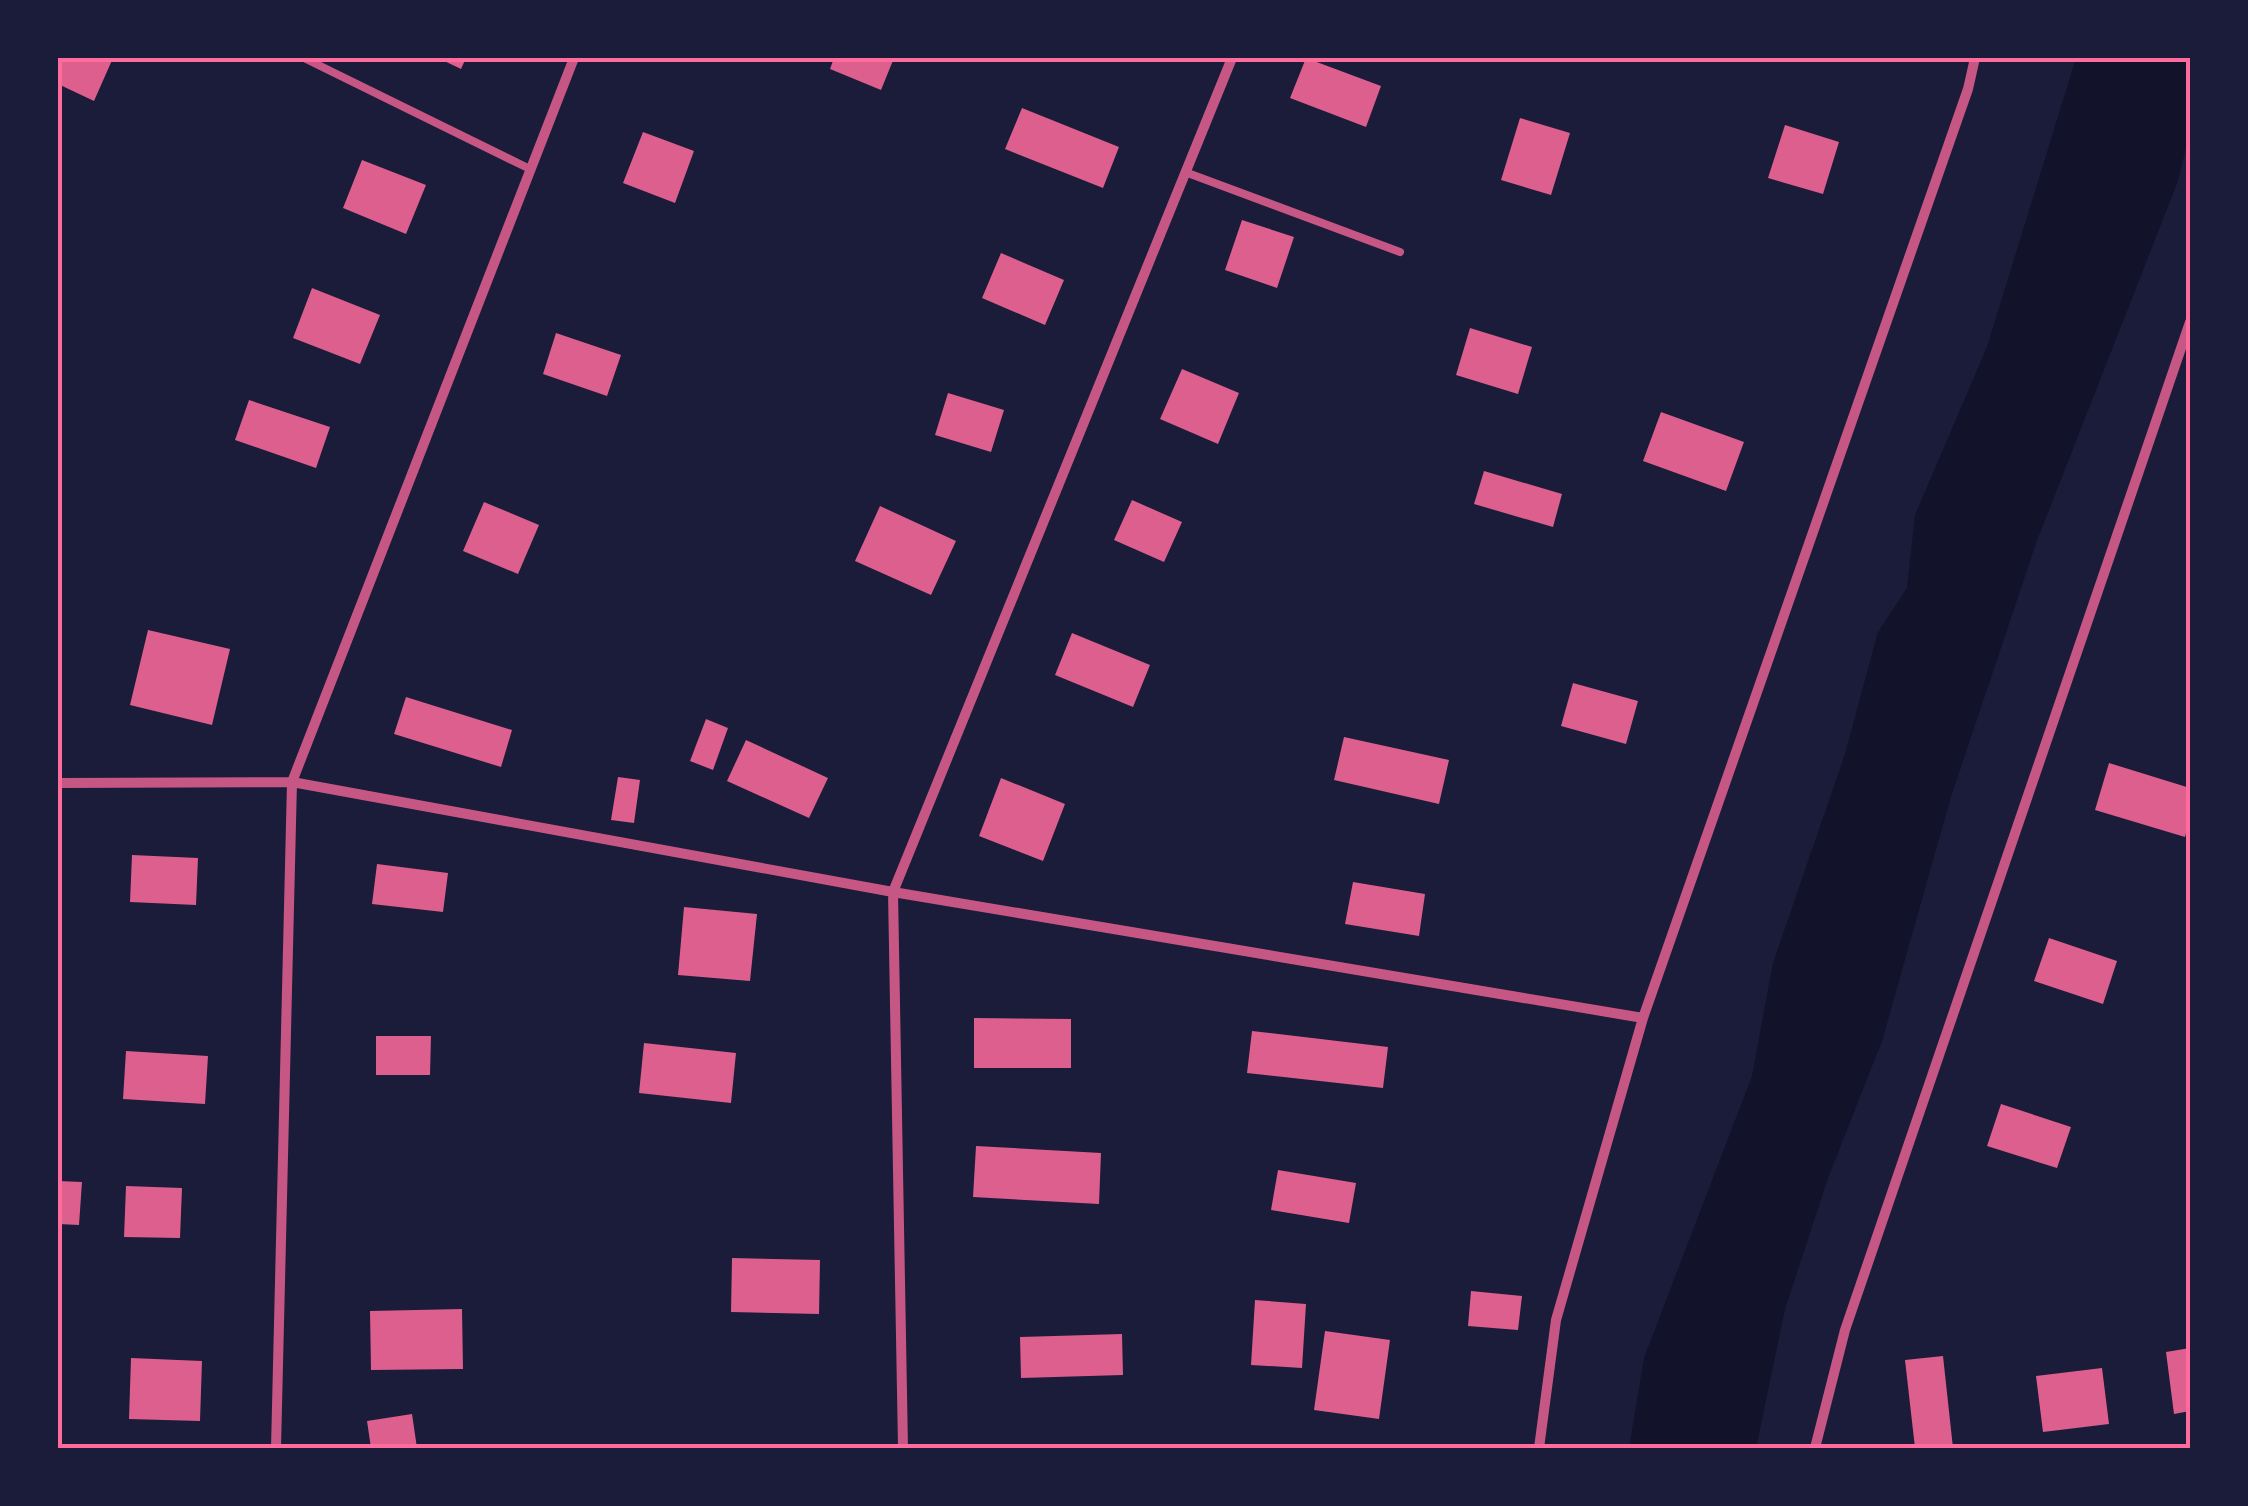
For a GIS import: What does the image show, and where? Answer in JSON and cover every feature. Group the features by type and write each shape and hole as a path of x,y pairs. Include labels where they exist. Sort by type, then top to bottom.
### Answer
{"street":[{"path":"276,1448 292,782 574,58"},
{"path":"903,1448 893,892 1232,58"},
{"path":"1539,1448 1556,1320 1643,1018 1962,107 1975,58"},
{"path":"1815,1448 1851,1311 2190,322"},
{"path":"58,784 292,782 893,892 1643,1018"}],"lane":[{"path":"304,58 530,169"},
{"path":"1186,172 1400,252"}],"shaded area":[{"path":"2076,58 2190,58 2190,131 2178,181 2036,543 1950,800 1882,1041 1828,1178 1785,1309 1756,1448 1629,1448 1644,1358 1752,1076 1773,963 1845,754 1878,632 1907,588 1915,515 1987,347"}],"building":[{"path":"58,58 113,58 94,101 58,84"},
{"path":"438,58 466,58 461,69"},
{"path":"834,58 894,58 881,90 830,69"},
{"path":"1306,58 1381,86 1366,127 1290,98"},
{"path":"1022,108 1119,147 1103,188 1005,149"},
{"path":"1520,118 1570,133 1551,195 1501,180"},
{"path":"1785,125 1839,142 1823,194 1768,178"},
{"path":"643,132 694,151 675,203 623,183"},
{"path":"362,160 426,185 406,234 343,208"},
{"path":"1242,220 1294,237 1277,288 1225,270"},
{"path":"1001,253 1064,280 1045,325 982,298"},
{"path":"312,288 380,315 360,364 293,338"},
{"path":"1470,328 1532,347 1518,394 1456,375"},
{"path":"556,333 621,355 607,396 543,374"},
{"path":"1182,369 1239,393 1218,444 1160,419"},
{"path":"948,393 1004,410 991,452 935,435"},
{"path":"249,400 330,427 316,468 235,440"},
{"path":"1661,412 1744,442 1726,491 1643,461"},
{"path":"1484,471 1562,494 1553,527 1474,504"},
{"path":"1132,500 1182,522 1164,562 1114,540"},
{"path":"484,502 539,525 518,574 463,551"},
{"path":"880,506 956,541 931,595 855,561"},
{"path":"148,630 230,649 212,725 130,705"},
{"path":"1072,633 1150,665 1133,707 1055,675"},
{"path":"1573,683 1638,701 1626,744 1561,726"},
{"path":"406,697 512,730 501,767 394,734"},
{"path":"706,719 728,728 713,770 690,761"},
{"path":"1344,737 1449,760 1439,804 1334,780"},
{"path":"746,740 828,778 809,818 727,781"},
{"path":"2109,763 2190,788 2190,818 2185,837 2095,810"},
{"path":"618,777 640,780 634,823 611,820"},
{"path":"1001,778 1065,804 1043,861 979,836"},
{"path":"132,855 198,858 196,905 130,902"},
{"path":"377,864 448,873 443,912 372,904"},
{"path":"1353,882 1425,894 1419,936 1345,924"},
{"path":"684,907 757,914 750,981 678,975"},
{"path":"2049,938 2117,961 2103,1004 2034,981"},
{"path":"974,1018 1071,1019 1071,1068 974,1068"},
{"path":"1252,1031 1388,1047 1383,1088 1247,1073"},
{"path":"376,1036 431,1036 430,1075 376,1075"},
{"path":"644,1043 736,1053 731,1103 639,1093"},
{"path":"126,1051 208,1056 205,1104 123,1099"},
{"path":"2001,1104 2071,1127 2057,1168 1987,1146"},
{"path":"976,1146 1101,1153 1099,1204 973,1197"},
{"path":"1278,1170 1356,1183 1349,1223 1271,1210"},
{"path":"58,1181 82,1182 79,1225 58,1224"},
{"path":"126,1186 182,1188 180,1238 124,1237"},
{"path":"732,1258 820,1260 819,1314 731,1312"},
{"path":"1471,1291 1522,1296 1518,1330 1468,1326"},
{"path":"1255,1300 1306,1304 1302,1368 1251,1365"},
{"path":"462,1309 463,1369 371,1370 370,1311"},
{"path":"1325,1331 1390,1340 1379,1419 1314,1410"},
{"path":"1122,1334 1123,1375 1021,1378 1020,1337"},
{"path":"2190,1348 2190,1411 2174,1414 2166,1352"},
{"path":"1943,1356 1953,1448 1915,1448 1905,1360"},
{"path":"131,1358 202,1361 200,1421 129,1419"},
{"path":"2102,1368 2109,1424 2043,1432 2036,1376"},
{"path":"412,1414 417,1448 371,1448 367,1421"}]}
